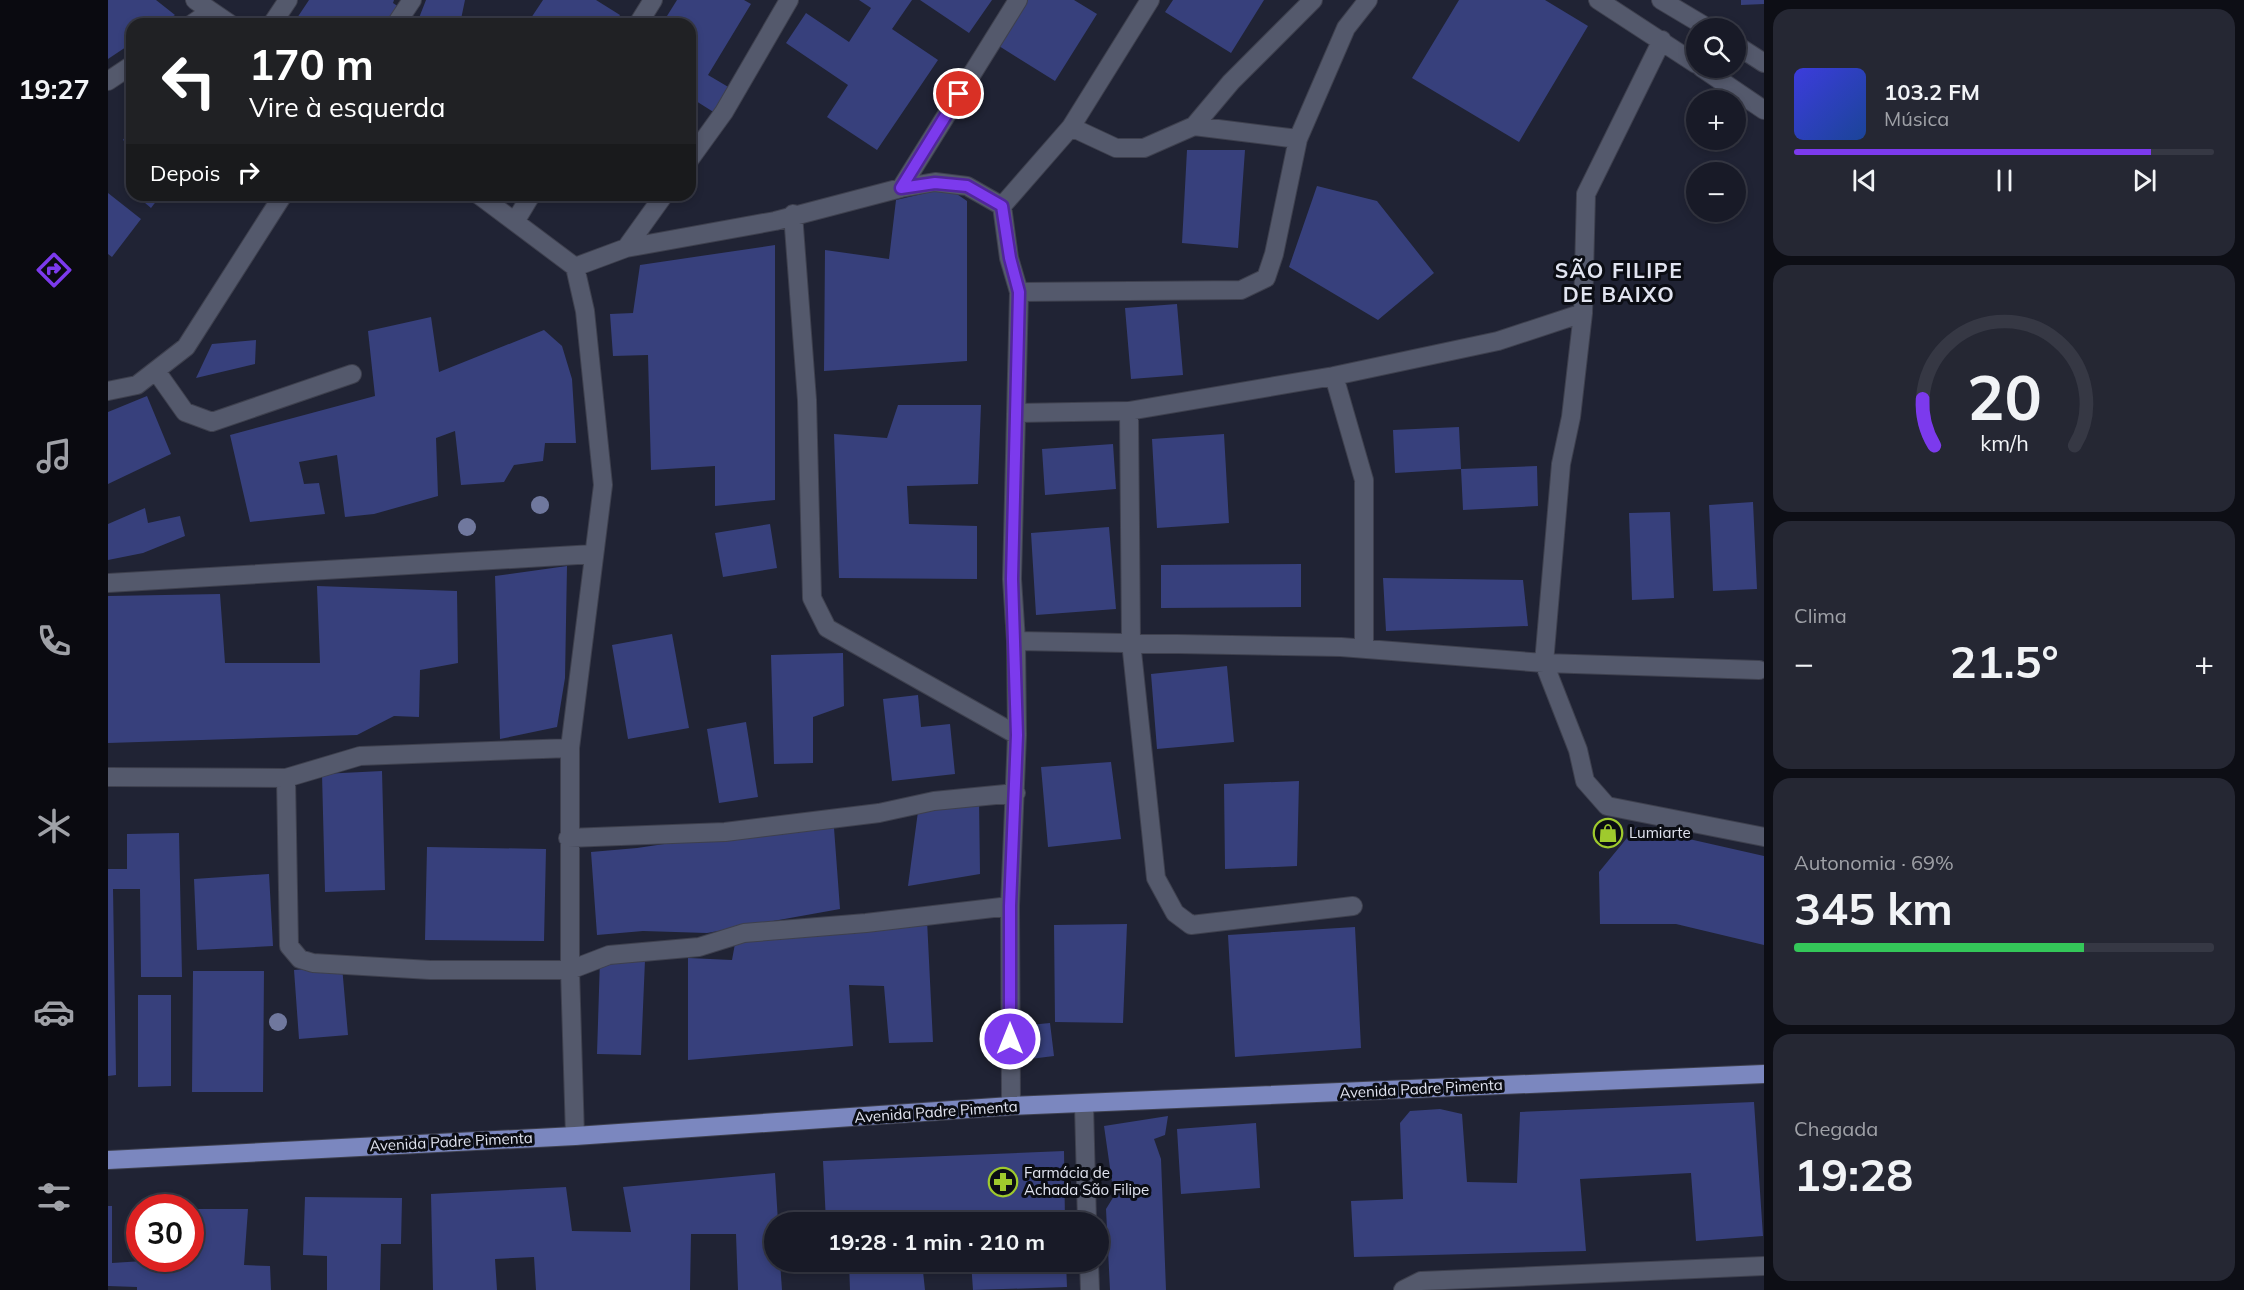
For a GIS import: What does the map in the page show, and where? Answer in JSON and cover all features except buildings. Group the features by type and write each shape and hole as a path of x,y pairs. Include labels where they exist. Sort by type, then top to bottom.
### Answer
{"main road":[{"name":"Avenida Padre Pimenta","path":"108,1160 575,1136 1011,1106 1084,1105 1764,1074"}],"street":[{"path":"195,0 221,18"},
{"path":"276,18 288,0"},
{"path":"400,18 412,0"},
{"path":"642,18 653,0"},
{"path":"696,151 724,112 789,0"},
{"path":"901,188 1018,0"},
{"path":"1011,1106 1010,906 1017,735 1016,640 1012,579 1019,292 1010,258 1002,206 1071,127 1150,0"},
{"path":"1071,127 1116,148 1144,148 1194,126 1231,82 1313,0"},
{"path":"1019,292 1241,290 1266,278 1274,254 1298,139 1347,28 1368,0"},
{"path":"1598,0 1686,57"},
{"path":"1662,0 1692,18"},
{"path":"201,18 211,11"},
{"path":"1662,40 1586,194 1583,313 1570,417 1561,464 1544,663 1578,750 1585,781 1607,806 1764,837"},
{"path":"1746,51 1764,63"},
{"path":"108,81 126,69"},
{"path":"1717,78 1764,110"},
{"path":"1194,126 1298,139"},
{"path":"575,267 626,248 775,220 901,188 935,183 967,186 1002,206"},
{"path":"108,391 137,385 186,346 279,201"},
{"path":"488,201 516,220 575,267 585,311 603,484 570,748 568,838 575,1136"},
{"path":"516,220 527,201"},
{"path":"626,248 660,201"},
{"path":"793,214 807,400 812,598 827,628 1017,735"},
{"path":"1016,413 1130,411 1334,376 1498,341 1583,313"},
{"path":"156,370 185,411 212,422 352,375"},
{"path":"1334,376 1364,480 1364,649"},
{"path":"1130,411 1131,642 1156,878 1174,913 1191,925 1353,906"},
{"path":"108,583 594,554"},
{"path":"1016,640 1364,649 1544,663 1759,670"},
{"path":"108,777 286,778 360,756 570,748"},
{"path":"286,778 289,946 300,959 313,963 430,970 570,970 609,955 699,947 744,933 866,923 1010,906"},
{"path":"568,838 725,832 879,813 934,801 1016,793"},
{"path":"1084,1105 1087,1212"},
{"path":"1403,1290 1421,1281 1764,1266"},
{"path":"1089,1272 1089,1290"}],"place":[{"name":"Lumiarte","path":"1608,833"},
{"name":"Farmácia de Achada São Filipe","path":"1003,1182"}],"district":[{"name":"SÃO FILIPE DE BAIXO","path":"1619,283"}],"route":[{"path":"959,94 901,188 935,183 967,186 1002,206 1010,258 1019,292 1012,579 1016,640 1017,735 1010,906 1010,1039"}]}
